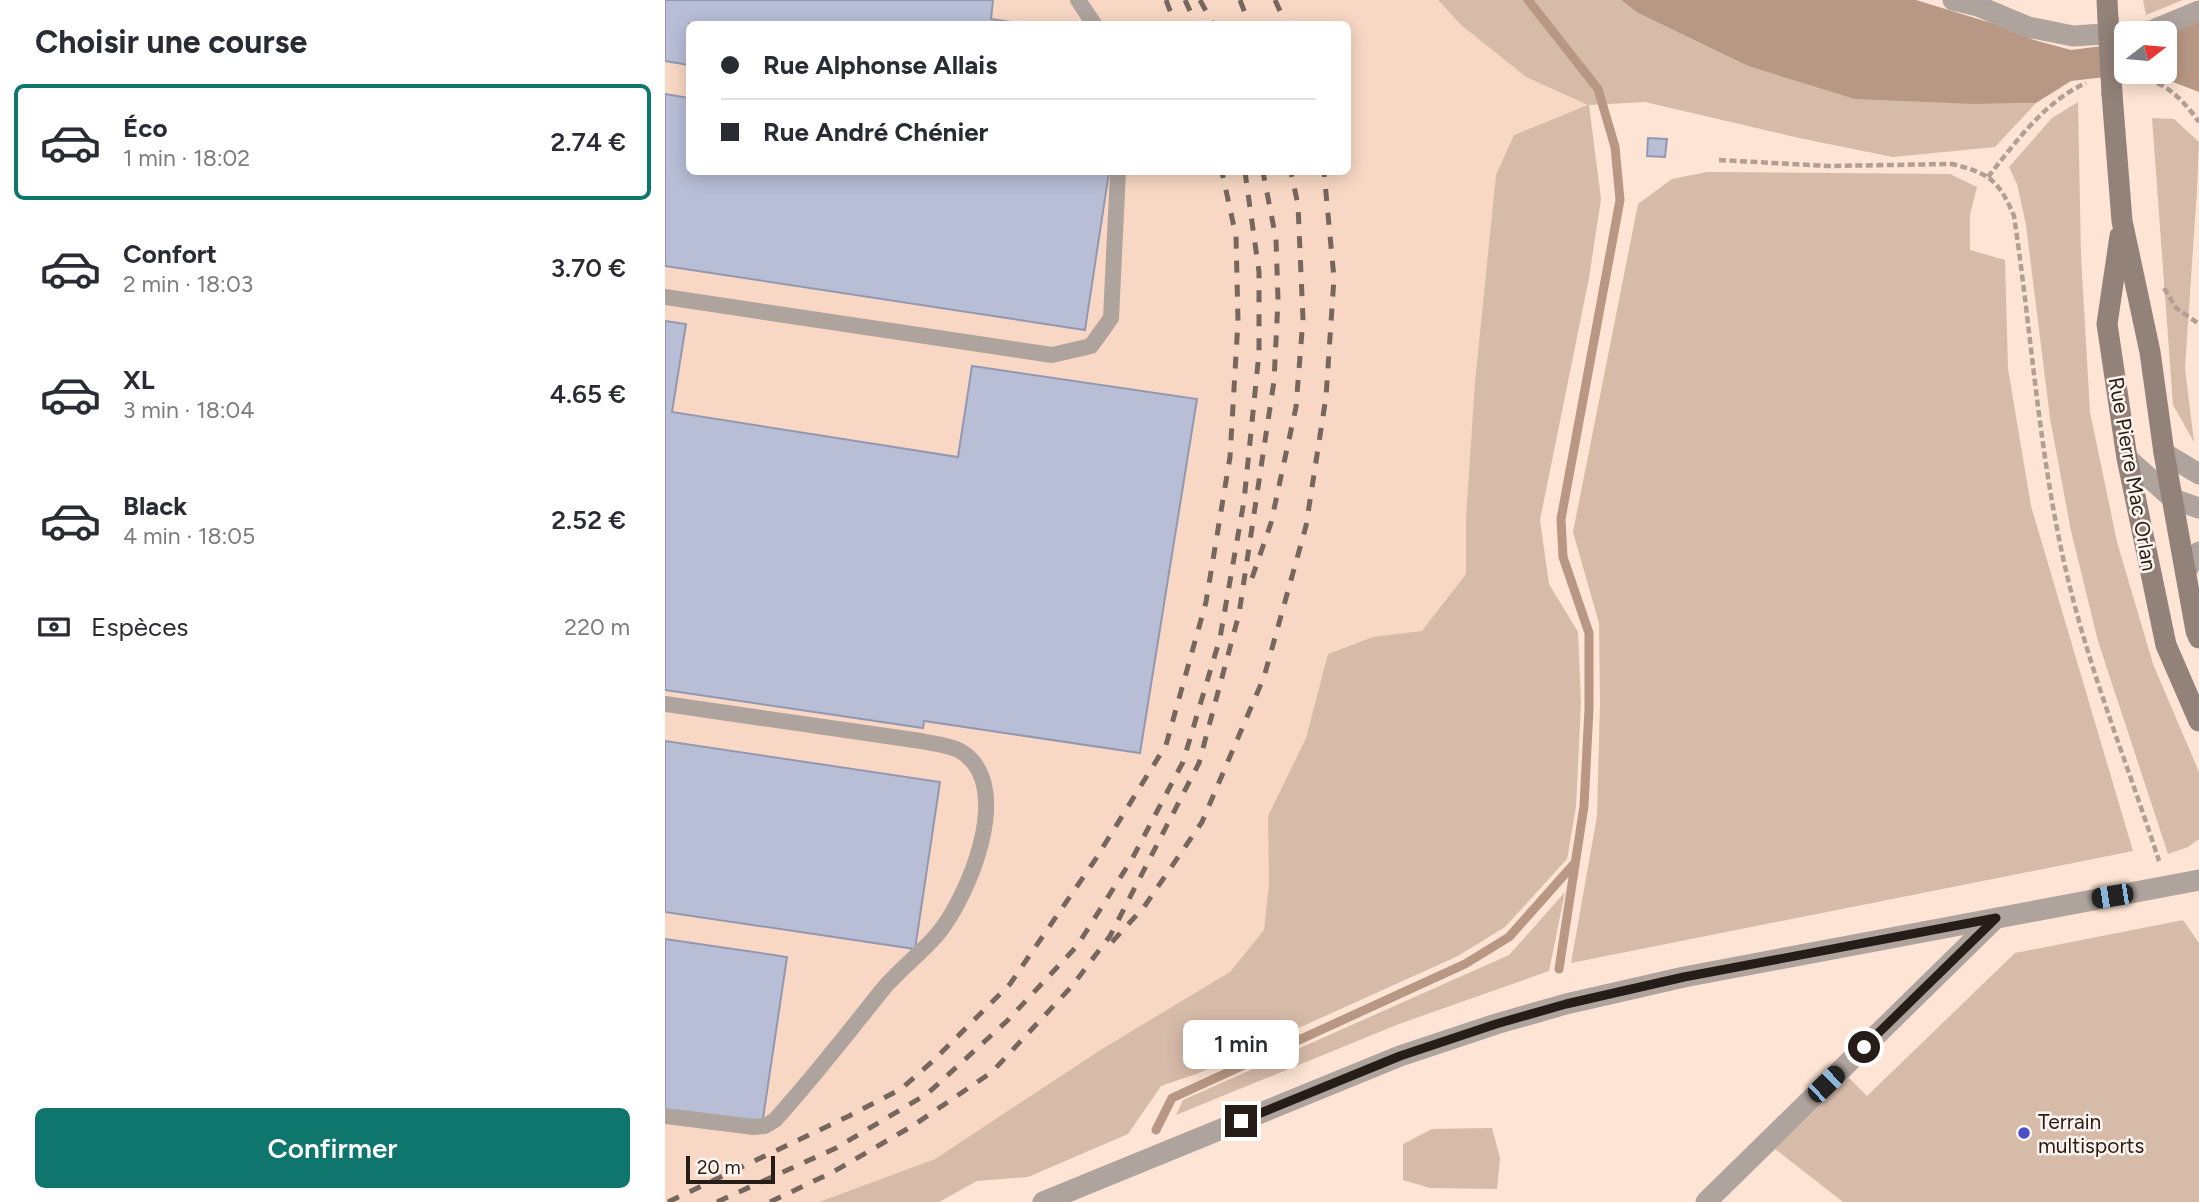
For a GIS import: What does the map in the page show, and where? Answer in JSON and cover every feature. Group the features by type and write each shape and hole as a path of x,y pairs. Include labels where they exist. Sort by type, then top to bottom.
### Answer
{"main road":[{"name":"Rue Pierre Mac Orlan","path":"2107,10 2122,220 2150,352 2164,453 2199,638"},
{"name":"Rue Pierre Mac Orlan","path":"2122,220 2108,324 2127,458 2167,645 2199,721"}],"street":[{"path":"1953,0 1978,6 2028,27 2073,36 2151,31 2199,11"},
{"path":"2164,453 2199,474"},
{"path":"2127,458 2173,499 2199,508"},
{"path":"2186,571 2199,552"},
{"path":"1043,1202 1400,1056 1566,1004 1684,977 2199,880"},
{"path":"1706,1202 1996,918"}],"lane":[{"path":"1078,0 1092,21"},
{"path":"665,297 1052,355 1091,346 1111,318 1118,175"},
{"path":"665,704 945,746 962,752 978,769 984,786 986,810 981,846 968,882 936,936 896,973 775,1120 754,1128 665,1116"}],"path":[{"path":"1719,160 1828,166 1952,164 1971,169 1997,184 2014,216 2043,442 2057,526 2073,598 2092,664 2161,867"}],"shaded area":[{"path":"665,0 1438,0 1461,25 1526,77 1589,105 1575,252 1361,895 935,1159 819,1202 665,1202"},
{"path":"1438,0 1621,0 1638,13 1748,66 1975,104 2036,103 1995,147 1893,157 1645,102 1589,105 1601,199 1589,278 1540,520 1549,584 1578,632 1581,702 1576,807 1567,859 1505,927 1458,956 1199,1073 1161,1086 1128,1134 1028,1177 977,1181 939,1202 819,1202 935,1159 1102,1049 1230,972 1264,930 1269,884 1268,816 1306,738 1328,654 1373,637 1422,631 1466,574 1466,518 1475,382 1496,175 1514,135 1588,105 1526,77 1461,25"},
{"path":"1621,0 1916,0 2071,50 2114,45 2114,76 2071,81 2036,103 1975,104 1855,99 1748,66 1638,13"},
{"path":"2143,0 2183,0 2146,15"},
{"path":"2199,21 2199,92 2177,84 2177,29"},
{"path":"2078,102 2081,256 2090,412 2117,542 2153,664 2199,772 2199,839 2188,847 2168,854 2098,641 2071,531 2050,418 2026,225 2017,184 2009,167 2052,118"},
{"path":"2152,118 2174,119 2199,142 2185,368 2194,442 2173,405"},
{"path":"1707,172 1950,174 1977,187 1970,215 1970,250 2005,260 2008,369 2031,506 2133,851 1571,963 1597,816 1600,703 1599,623 1573,532 1638,204 1672,179"},
{"path":"1565,892 1549,971 1399,1024 1176,1115 1183,1100 1509,955"},
{"path":"2183,920 2199,943 2199,1202 1843,1202 1775,1149 1849,1078 1867,1096 2015,953"},
{"path":"1492,1128 1500,1158 1497,1189 1430,1188 1403,1180 1403,1144 1432,1129"}],"building":[{"path":"665,0 993,0 991,19 1005,21 686,21 686,64 665,61"},
{"path":"665,94 686,98 686,175 1109,175 1085,330 665,266"},
{"path":"1648,138 1667,139 1665,157 1647,156"},
{"path":"665,321 686,324 672,412 958,457 972,366 1197,399 1140,753 924,721 923,728 665,690"},
{"path":"665,741 940,782 915,949 665,912"},
{"path":"665,939 787,957 762,1125 665,1111"}],"waterway":[{"path":"1528,0 1598,89 1615,147 1620,200 1561,519 1563,557 1589,633 1589,709 1584,806 1559,969"},
{"path":"1156,1130 1172,1098 1465,964 1509,937 1573,865"}],"railway":[{"path":"1166,0 1174,21"},
{"path":"1185,0 1195,21"},
{"path":"1200,0 1211,21"},
{"path":"1240,0 1248,21"},
{"path":"1275,0 1285,21"},
{"path":"668,1202 901,1089 933,1061 1010,984 1095,860 1166,745 1206,602 1230,457 1238,321 1236,236 1223,175"},
{"path":"717,1202 836,1148 927,1094 1007,1021 1077,946 1132,859 1183,762 1220,638 1244,501 1259,353 1259,272 1245,175"},
{"path":"770,1202 833,1172 914,1125 992,1072 1072,986 1110,936 1199,763 1239,614 1274,381 1278,300 1276,239 1264,175"},
{"path":"1252,578 1271,523 1296,407 1303,319 1298,205 1292,175"},
{"path":"1112,942 1144,907 1202,822 1264,677 1306,526 1326,397 1334,278 1324,175"}],"place":[{"name":"Terrain multisports","path":"2024,1133"}],"route":[{"path":"1241,1121 1400,1056 1566,1004 1684,977 1996,918 1864,1047"}]}
